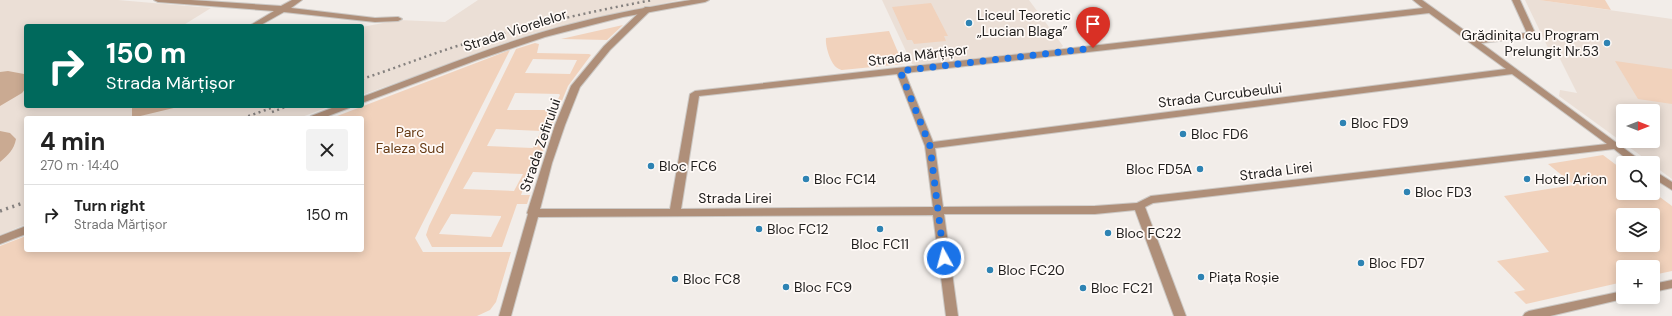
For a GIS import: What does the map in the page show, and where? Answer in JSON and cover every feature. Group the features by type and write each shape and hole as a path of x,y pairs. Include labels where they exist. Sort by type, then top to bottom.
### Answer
{"street":[{"path":"158,0 283,9 375,20 398,19"},
{"path":"257,24 298,0"},
{"name":"Strada Viorelelor","path":"364,99 496,50 584,24 648,9 705,0"},
{"path":"1417,0 1616,146"},
{"path":"1473,41 1532,35 1516,0"},
{"name":"Strada Zefirului","path":"505,316 532,213 560,125 576,86 607,48 648,9"},
{"name":"Strada Mărțișor","path":"675,212 695,94 1430,10"},
{"path":"900,71 930,146 952,316"},
{"name":"Strada Curcubeului","path":"930,146 1514,71"},
{"path":"319,116 341,108"},
{"name":"Strada Lirei","path":"532,213 1095,210 1139,206 1151,200 1616,146"},
{"path":"1619,148 1630,156"},
{"path":"1660,178 1672,187"},
{"path":"1139,206 1180,316"},
{"path":"0,240 24,231"},
{"path":"1660,287 1672,284"},
{"path":"1529,316 1616,297"}],"shaded area":[{"path":"0,0 118,0 211,8 185,24 24,24 24,108 326,108 304,116 24,116 24,225 0,235"},
{"path":"478,0 680,0 621,12 534,33 364,94 364,27 399,20 445,22"},
{"name":"Liceul Teoretic „Lucian Blaga”","path":"882,0 1029,0 1063,46 1060,49 917,66 912,64"},
{"path":"1525,0 1539,0 1672,19 1672,179 1660,170 1660,156 1641,156 1630,148 1660,148 1660,104 1616,104 1616,138 1559,96 1560,90 1577,93 1559,57 1552,56"},
{"path":"8,71 24,74 24,90 0,106 0,72"},
{"path":"132,108 174,108 140,116 132,116"},
{"path":"0,131 10,133 16,139 8,155 0,162"}],"green space":[{"path":"1539,0 1605,0 1611,10"},
{"path":"931,3 948,36 944,36 946,41 914,44 912,40 907,40 892,7"},
{"path":"623,25 607,40 561,39"},
{"path":"889,31 903,64 842,70 834,65 827,49 826,38"},
{"path":"535,43 539,44 537,53 591,55 568,86 552,125 538,166 531,167 521,195 530,195 527,204 517,204 502,247 432,247 426,235 429,226 516,49","holes":["533,59 577,60 570,74 525,73","515,93 560,95 553,110 507,110","496,129 541,131 533,148 487,146","473,172 523,174 514,191 463,189","451,214 501,216 491,237 439,234"]},
{"name":"Parc Faleza Sud","path":"510,50 415,238 423,252 511,252 496,302 490,310 477,316 0,316 0,246 24,237 24,252 364,252 364,116 337,116 358,108 364,108 364,106"},
{"path":"1615,61 1672,69 1672,104 1638,99"},
{"path":"1603,155 1616,165 1616,200 1660,200 1660,197 1672,206 1672,271 1660,274 1660,260 1616,260 1616,284 1526,304 1514,292 1525,290 1497,261 1549,252 1504,196 1574,185 1548,164"}],"railway":[{"path":"364,78 454,47 479,40 578,15 653,0"},
{"path":"249,116 271,108"},
{"path":"272,112 283,108"},
{"path":"0,211 24,203"}],"place":[{"name":"Liceul Teoretic „Lucian Blaga”","path":"969,23"},
{"name":"Grădinița cu Program Prelungit Nr.53","path":"1607,43"},
{"name":"Bloc FD9","path":"1343,123"},
{"name":"Bloc FD6","path":"1183,134"},
{"name":"Bloc FC6","path":"651,166"},
{"name":"Bloc FD5A","path":"1200,169"},
{"name":"Bloc FC14","path":"806,179"},
{"name":"Hotel Arion","path":"1527,179"},
{"name":"Bloc FD3","path":"1407,192"},
{"name":"Bloc FC12","path":"759,229"},
{"name":"Bloc FC11","path":"880,229"},
{"name":"Bloc FC22","path":"1108,233"},
{"name":"Bloc FD7","path":"1361,263"},
{"name":"Bloc FC20","path":"990,270"},
{"name":"Piața Roșie","path":"1201,277"},
{"name":"Bloc FC8","path":"675,279"},
{"name":"Bloc FC9","path":"786,287"},
{"name":"Bloc FC21","path":"1083,288"}],"route":[{"path":"944,258 930,146 900,71 1093,48"}]}
